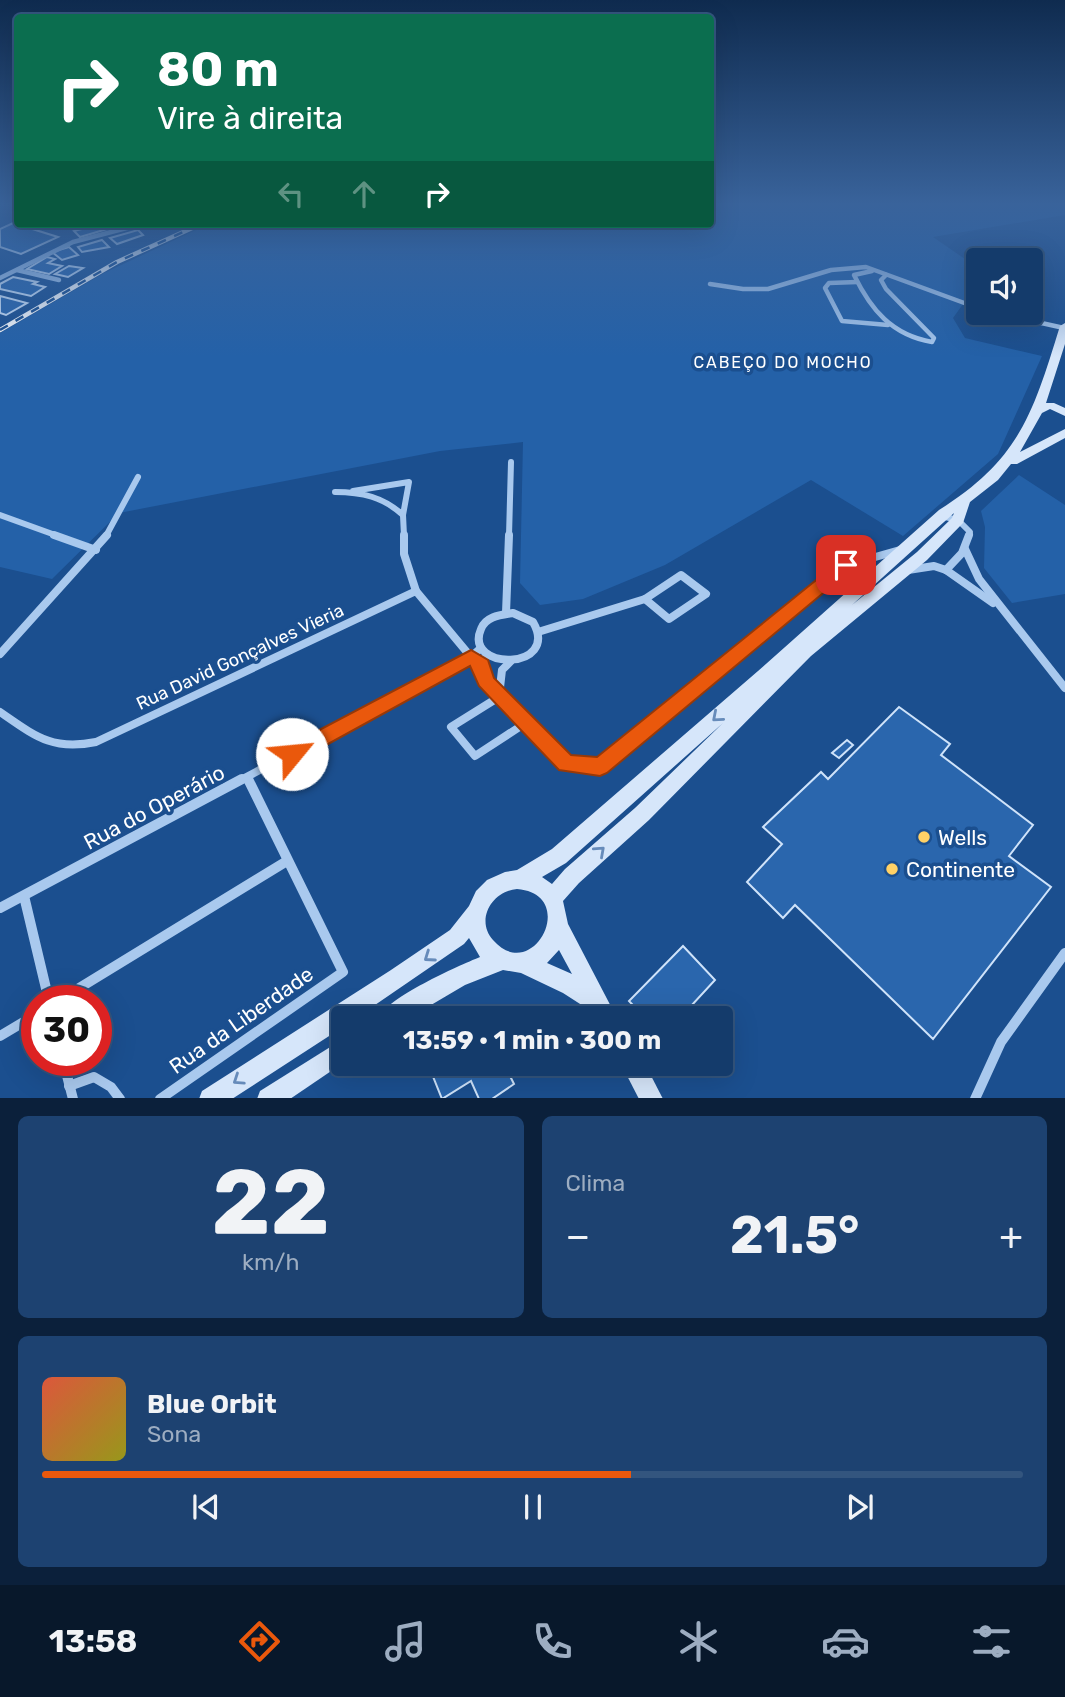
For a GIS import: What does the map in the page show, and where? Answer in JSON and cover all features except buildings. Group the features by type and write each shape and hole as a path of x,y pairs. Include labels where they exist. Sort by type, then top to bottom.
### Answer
{"main road":[{"path":"552,899 572,876 642,814 805,652 905,570 919,553 941,516 964,502 1005,465 1024,442 1032,424 1065,327"},
{"path":"1046,389 1052,402 1063,410"},
{"path":"1038,410 1050,405 1063,410"},
{"path":"1032,424 1042,433 1064,432"},
{"path":"1005,465 1064,432"},
{"path":"520,879 559,856 958,520 964,502"},
{"path":"210,1098 399,978 457,937 494,887 510,879 520,879 535,883 552,899 558,926 554,939 545,951 534,958 480,966 437,987 408,1006"},
{"path":"478,910 479,936 490,952 570,985 596,1006"},
{"path":"558,926 599,1006"},
{"path":"268,1098 331,1058"},
{"path":"639,1076 652,1098"}],"street":[{"path":"0,278 49,254"},
{"path":"710,284 732,288 774,288 848,265 878,271 966,304"},
{"path":"17,270 59,280"},
{"path":"878,271 862,271 854,275 870,304 888,325 914,341 932,342 934,338 906,315 888,294 881,280 886,275"},
{"path":"857,282 829,283 825,288 842,321 888,325"},
{"path":"1043,323 1065,327"},
{"path":"506,613 511,462"},
{"path":"0,654 96,550 115,523 138,477"},
{"path":"335,492 409,482 403,515 404,554 416,591 471,657 482,665"},
{"path":"353,491 373,494 391,503 403,515"},
{"path":"0,514 96,550"},
{"path":"941,516 958,520 970,532 965,549 956,564 946,570"},
{"path":"965,549 979,579 1065,688"},
{"path":"499,697 502,670 511,661 532,652 537,646 538,632 533,622 523,615 506,613 490,618 481,626 477,639 483,651 485,681 499,697 524,724 566,763 600,767 846,565 919,553 1002,610"},
{"path":"538,632 645,599 681,575 706,594 669,619 645,599"},
{"name":"Rua David Gonçalves Vieria","path":"0,712 51,745 72,749 96,742 416,591"},
{"path":"483,651 503,661 511,661"},
{"name":"Rua do Operário","path":"0,908 483,651"},
{"path":"499,697 451,727 475,757 524,724"},
{"path":"84,985 287,861 247,778"},
{"name":"Rua da Liberdade","path":"160,1098 343,972 287,861"},
{"path":"24,896 45,985"},
{"path":"975,1098 1001,1042 1065,953"},
{"path":"0,1037 21,1024"},
{"path":"67,1076 73,1098"},
{"path":"69,1086 94,1077 111,1087 120,1098"}],"shaded area":[{"path":"144,254 958,254 966,260 966,300 953,318 965,338 1042,356 998,454 903,536 811,480 665,565 583,599 540,605 520,583 523,442 440,451 119,513 52,579 0,567 0,333 104,273"},
{"path":"1019,475 1065,505 1065,594 1012,603 984,568 985,527 981,511"}],"railway":[{"path":"0,330 134,254"}],"place":[{"name":"Wells","path":"924,837"},
{"name":"Continente","path":"892,869"}],"district":[{"name":"CABEÇO DO MOCHO","path":"783,362"}],"route":[{"path":"292,754 471,657 482,665 485,681 499,697 566,763 600,767 846,565"}]}
